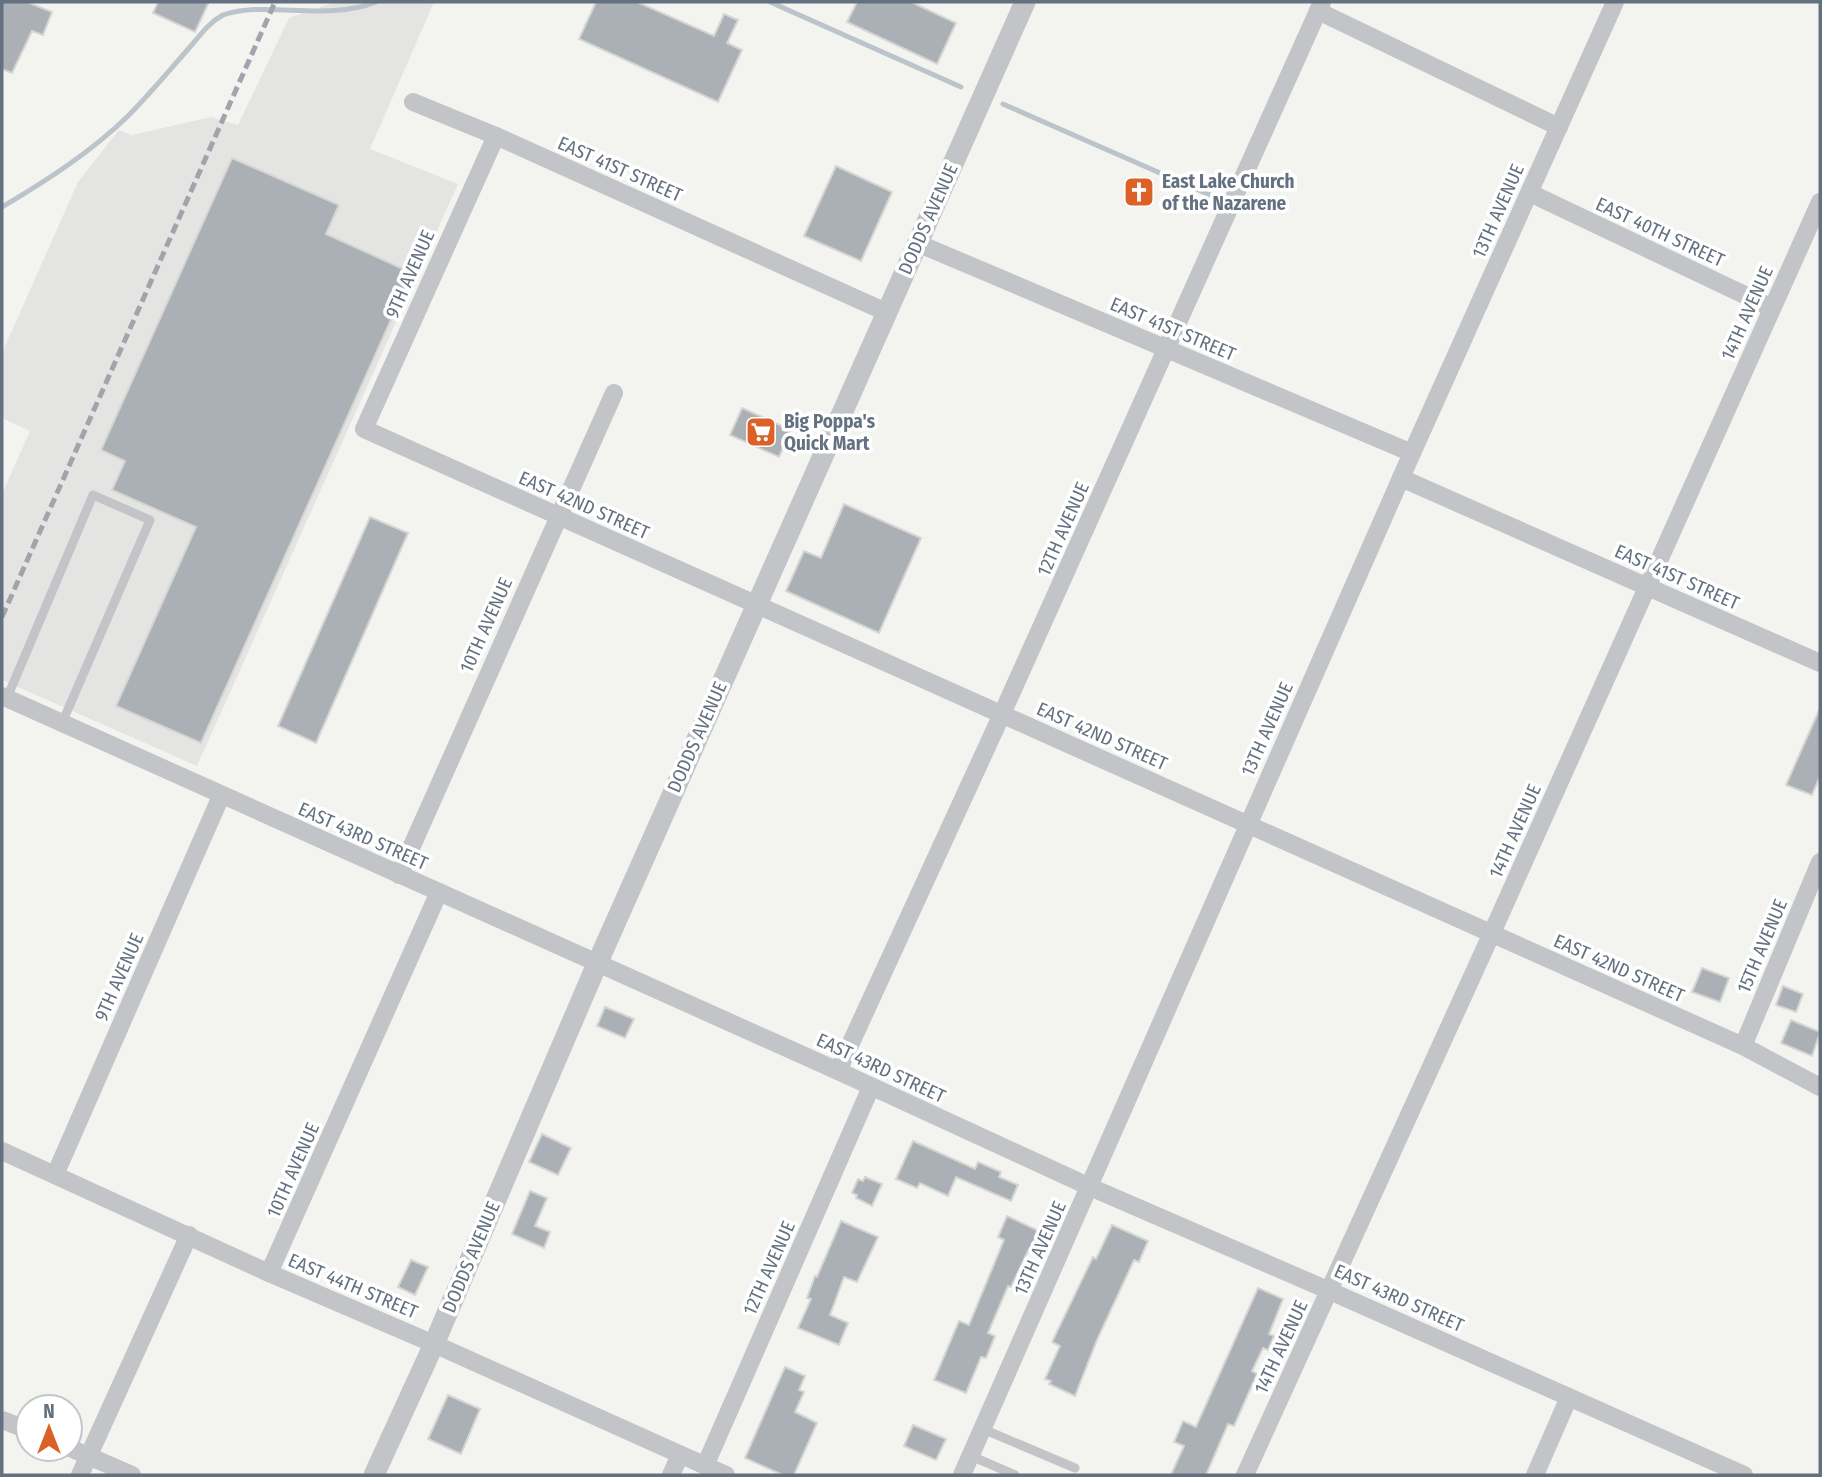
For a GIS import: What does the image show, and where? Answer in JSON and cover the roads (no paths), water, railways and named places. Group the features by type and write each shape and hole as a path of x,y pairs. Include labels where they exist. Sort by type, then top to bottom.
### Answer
{"street":[{"name":"DODDS AVENUE","path":"374,1475 434,1344 755,605 1025,2"},
{"name":"13TH AVENUE","path":"962,1475 1412,453 1615,2"},
{"path":"1320,6 1559,127"},
{"name":"12TH AVENUE","path":"838,1071 1002,714 1320,6"},
{"name":"EAST 41ST STREET","path":"413,102 496,136 886,312"},
{"name":"9TH AVENUE","path":"364,429 496,136"},
{"name":"EAST 40TH STREET","path":"1530,193 1772,308"},
{"name":"14TH AVENUE","path":"1245,1475 1492,935 1820,202"},
{"name":"EAST 41ST STREET","path":"918,243 1412,453"},
{"name":"10TH AVENUE","path":"398,875 614,393"},
{"name":"EAST 42ND STREET","path":"364,429 1743,1046 1820,1087"},
{"name":"EAST 41ST STREET","path":"1401,478 1820,663"},
{"name":"EAST 43RD STREET","path":"4,697 1090,1187 1744,1475"},
{"name":"9TH AVENUE","path":"55,1175 221,796"},
{"name":"15TH AVENUE","path":"1743,1046 1820,862"},
{"name":"10TH AVENUE","path":"270,1273 439,892"},
{"name":"12TH AVENUE","path":"705,1466 871,1087"},
{"name":"EAST 44TH STREET","path":"2,1151 726,1475"},
{"path":"80,1475 188,1235"},
{"path":"1535,1475 1569,1397"},
{"path":"84,1453 132,1475"},
{"path":"671,1475 680,1455"}],"lane":[{"path":"4,697 93,495 150,520 62,723"},
{"path":"983,1429 1075,1468"},
{"path":"971,1456 1016,1475"}],"waterway":[{"path":"2,207 68,165 114,129 144,100 204,30 223,15 258,9 337,10 376,2"},
{"path":"770,2 961,87"},
{"path":"1003,104 1210,195"}],"railway":[{"path":"2,617 275,2"}],"place":[{"name":"East Lake Church of the Nazarene","path":"1139,192"},
{"name":"Big Poppa's Quick Mart","path":"761,432"}]}
